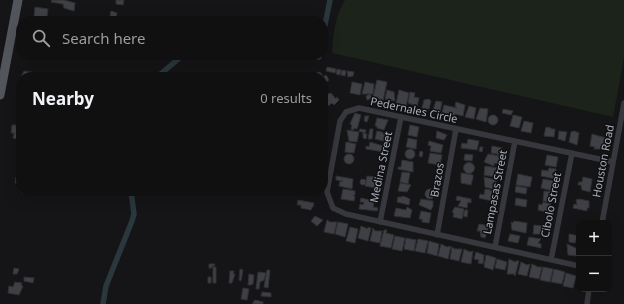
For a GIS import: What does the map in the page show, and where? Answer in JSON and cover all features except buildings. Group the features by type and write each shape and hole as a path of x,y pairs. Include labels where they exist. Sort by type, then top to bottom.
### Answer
{"main road":[{"path":"0,95 18,0"}],"street":[{"name":"Houston Road","path":"603,220 624,103"},
{"name":"Pedernales Circle","path":"328,187 340,121 346,112 359,108 613,162"},
{"name":"Medina Street","path":"380,222 401,117"},
{"name":"Brazos","path":"437,234 456,129"},
{"name":"Lampasas Street","path":"495,247 515,141"},
{"name":"Cibolo Street","path":"551,260 572,153"},
{"name":"Pedernales Circle","path":"328,195 333,208 346,214 576,265"},
{"path":"587,304 589,292"}],"shaded area":[{"path":"345,0 624,0 624,58 613,117 332,53 335,26"}],"waterway":[{"path":"327,16 330,0"},
{"path":"163,72 177,60"},
{"path":"103,304 106,286 134,214 132,196"}]}
